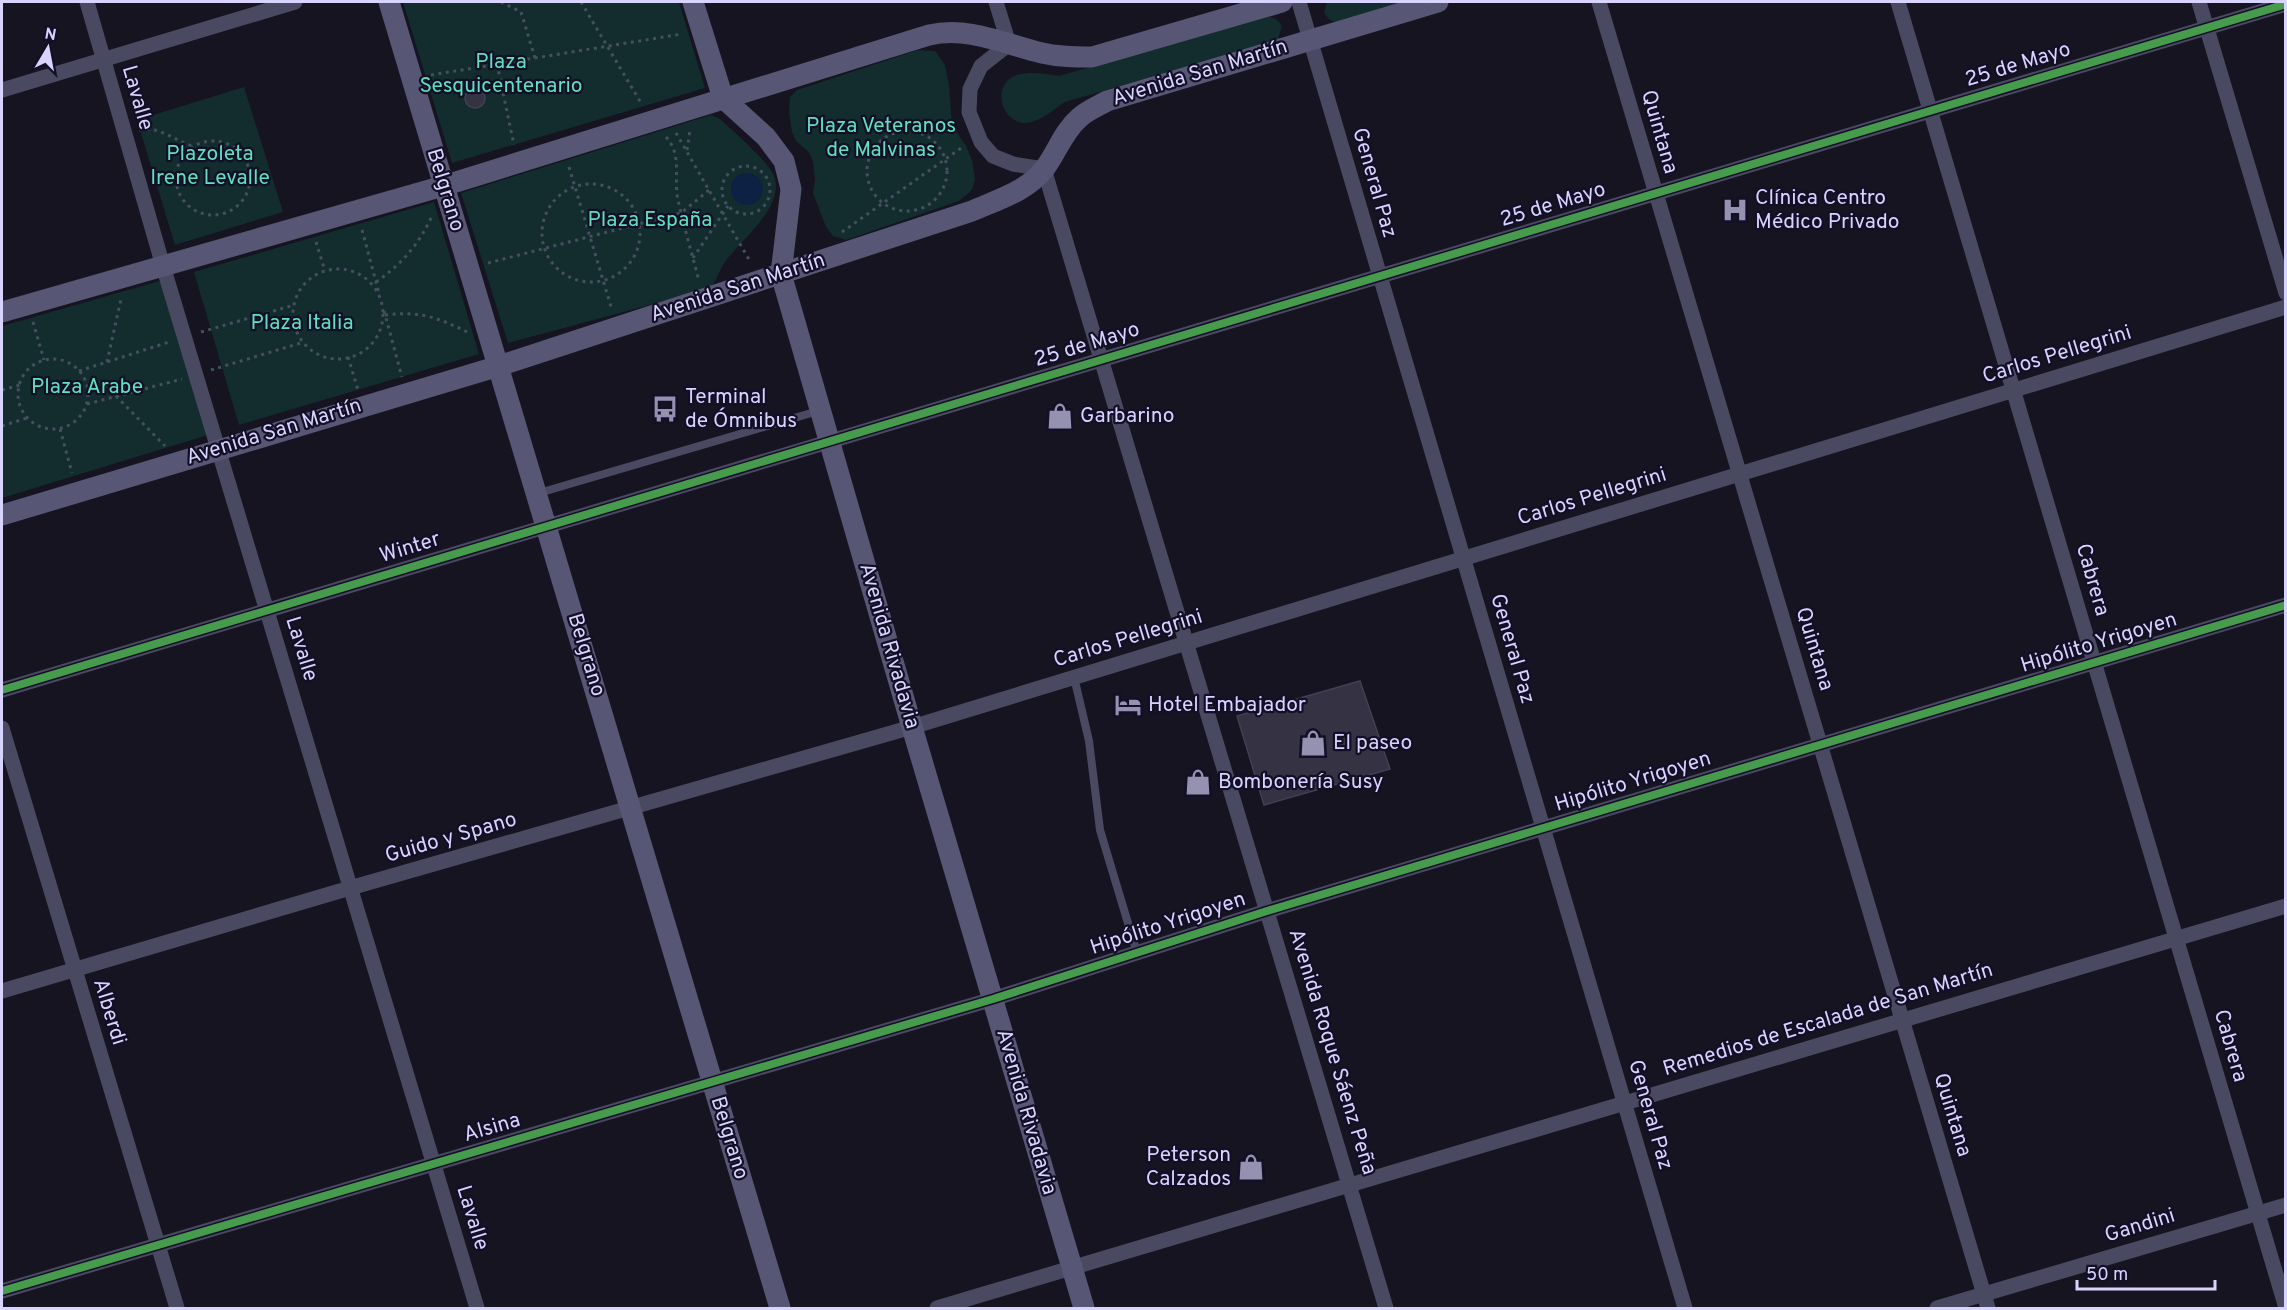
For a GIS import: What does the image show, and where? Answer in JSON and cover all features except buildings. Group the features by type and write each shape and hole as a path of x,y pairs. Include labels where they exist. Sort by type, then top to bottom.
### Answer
{"main road":[{"name":"Belgrano","path":"389,2 780,1308"},
{"path":"693,2 723,98"},
{"path":"2,312 443,186 946,31 968,33 1064,57 1092,57 1282,2"},
{"name":"Avenida San Martín","path":"2,515 407,393 496,356 617,327 972,211 1031,182 1044,169 1065,134 1080,117 1107,100 1438,2"},
{"name":"Avenida Rivadavia","path":"723,98 766,136 784,161 791,189 782,274 912,727 1084,1308"}],"street":[{"name":"Lavalle","path":"87,2 184,337 477,1308"},
{"path":"2,90 295,2"},
{"path":"996,2 1009,44 981,66 970,88 969,112 981,142 993,156 1013,164 1044,169"},
{"name":"General Paz","path":"1299,2 1685,1308"},
{"name":"Quintana","path":"1599,2 1986,1301"},
{"name":"Cabrera","path":"1898,2 2286,1308"},
{"path":"2199,2 2286,292"},
{"name":"25 de Mayo","path":"830,441 2286,4"},
{"name":"Avenida Roque Sáenz Peña","path":"1044,169 1386,1308"},
{"name":"Carlos Pellegrini","path":"912,727 2286,307"},
{"name":"Winter","path":"2,690 830,441"},
{"name":"Hipólito Yrigoyen","path":"993,999 1267,911 2286,606"},
{"name":"Guido y Spano","path":"2,992 350,888 912,727"},
{"name":"Alberdi","path":"2,728 177,1308"},
{"name":"Remedios de Escalada de San Martín","path":"937,1308 2286,906"},
{"name":"Alsina","path":"2,1291 993,999"},
{"name":"Gandini","path":"1937,1308 1986,1301 2286,1204"}],"lane":[{"path":"537,493 821,410"},
{"path":"1074,677 1089,741 1100,830 1137,953"}],"path":[{"path":"501,2 521,12 535,58"},
{"path":"581,2 607,46 709,190 761,281"},
{"path":"412,79 702,30"},
{"path":"497,64 517,163"},
{"path":"659,118 678,161 677,196 704,299"},
{"path":"125,133 153,129 166,133 184,144 193,146 204,141 216,140 228,143 238,150 246,159 250,170 250,182 247,194 231,211 206,214 194,210 185,201 177,184 178,166 193,146"},
{"path":"907,130 921,133 933,140 942,150 945,159 947,177 943,190 934,201 922,208 909,211 896,210 883,203 875,196 869,184 867,172 868,159 874,148 883,138 907,130"},
{"path":"837,235 978,136"},
{"path":"563,148 617,327"},
{"path":"744,165 753,166 766,176 770,191 764,206 749,214 734,211 728,206 722,192 722,184 730,171 744,165"},
{"path":"585,184 600,184 615,190 628,200 637,214 639,225 639,248 631,262 618,274 603,281 586,282 569,277 556,268 547,256 542,241 542,225 547,210 556,197 585,184"},
{"path":"376,282 406,258 417,243 432,217 443,186"},
{"path":"469,268 681,213 709,190"},
{"path":"693,258 728,206"},
{"path":"356,211 383,306 383,320 378,335 369,347 356,355 341,359 326,357 312,350 304,342 295,325 294,306 297,295 306,282 325,271 345,269 358,273 370,281 378,292 383,306 386,315 407,393"},
{"path":"310,224 325,271"},
{"path":"107,362 126,277"},
{"path":"28,304 44,360"},
{"path":"79,371 184,337 294,306"},
{"path":"386,315 409,313 429,315 496,356"},
{"path":"87,404 196,375 304,342"},
{"path":"348,357 362,406"},
{"path":"55,359 66,362 79,371 87,386 87,404 80,417 60,429 48,429 27,418 18,396 25,374 33,366 44,360 55,359"},
{"path":"2,390 20,385"},
{"path":"116,396 179,461"},
{"path":"2,426 27,418"},
{"path":"60,429 78,492"}],"green space":[{"name":"Plaza Sesquicentenario","path":"403,2 679,2 705,88 452,163"},
{"path":"1327,2 1409,2 1338,23 1330,20 1324,13"},
{"path":"1264,16 1274,18 1282,26 1278,39 1270,43 1065,102 1033,122 1019,122 1011,118 1002,103 1001,94 1004,86 1009,79 1017,75 1033,73 1059,76"},
{"name":"Plaza Veteranos de Malvinas","path":"918,50 935,51 945,65 952,126 966,146 972,160 975,179 972,190 959,201 846,240 833,236 826,227 813,193 815,179 813,162 809,152 796,141 792,132 789,112 790,97 797,90"},
{"name":"Plazoleta Irene Levalle","path":"244,87 283,212 175,245 137,120"},
{"name":"Plaza España","path":"711,115 720,119 765,163 774,176 776,188 767,212 723,265 709,289 508,343 461,193"},
{"name":"Plaza Italia","path":"434,202 479,354 239,425 194,272"},
{"name":"Plaza Arabe","path":"163,280 208,435 2,498 2,326"}],"water":[{"path":"747,173 759,177 763,189 759,201 747,205 735,201 731,189 735,177"}],"cycle path":[{"path":"2,690 2286,4"},
{"path":"2,1291 993,999 1267,911 2286,605"}],"place":[{"name":"Clínica Centro Médico Privado","path":"1735,210"},
{"name":"Terminal de Ómnibus","path":"665,409"},
{"name":"Garbarino","path":"1060,416"},
{"name":"Hotel Embajador","path":"1128,705"},
{"name":"El paseo","path":"1313,743"},
{"name":"Bombonería Susy","path":"1198,782"},
{"name":"Peterson Calzados","path":"1251,1167"}]}
